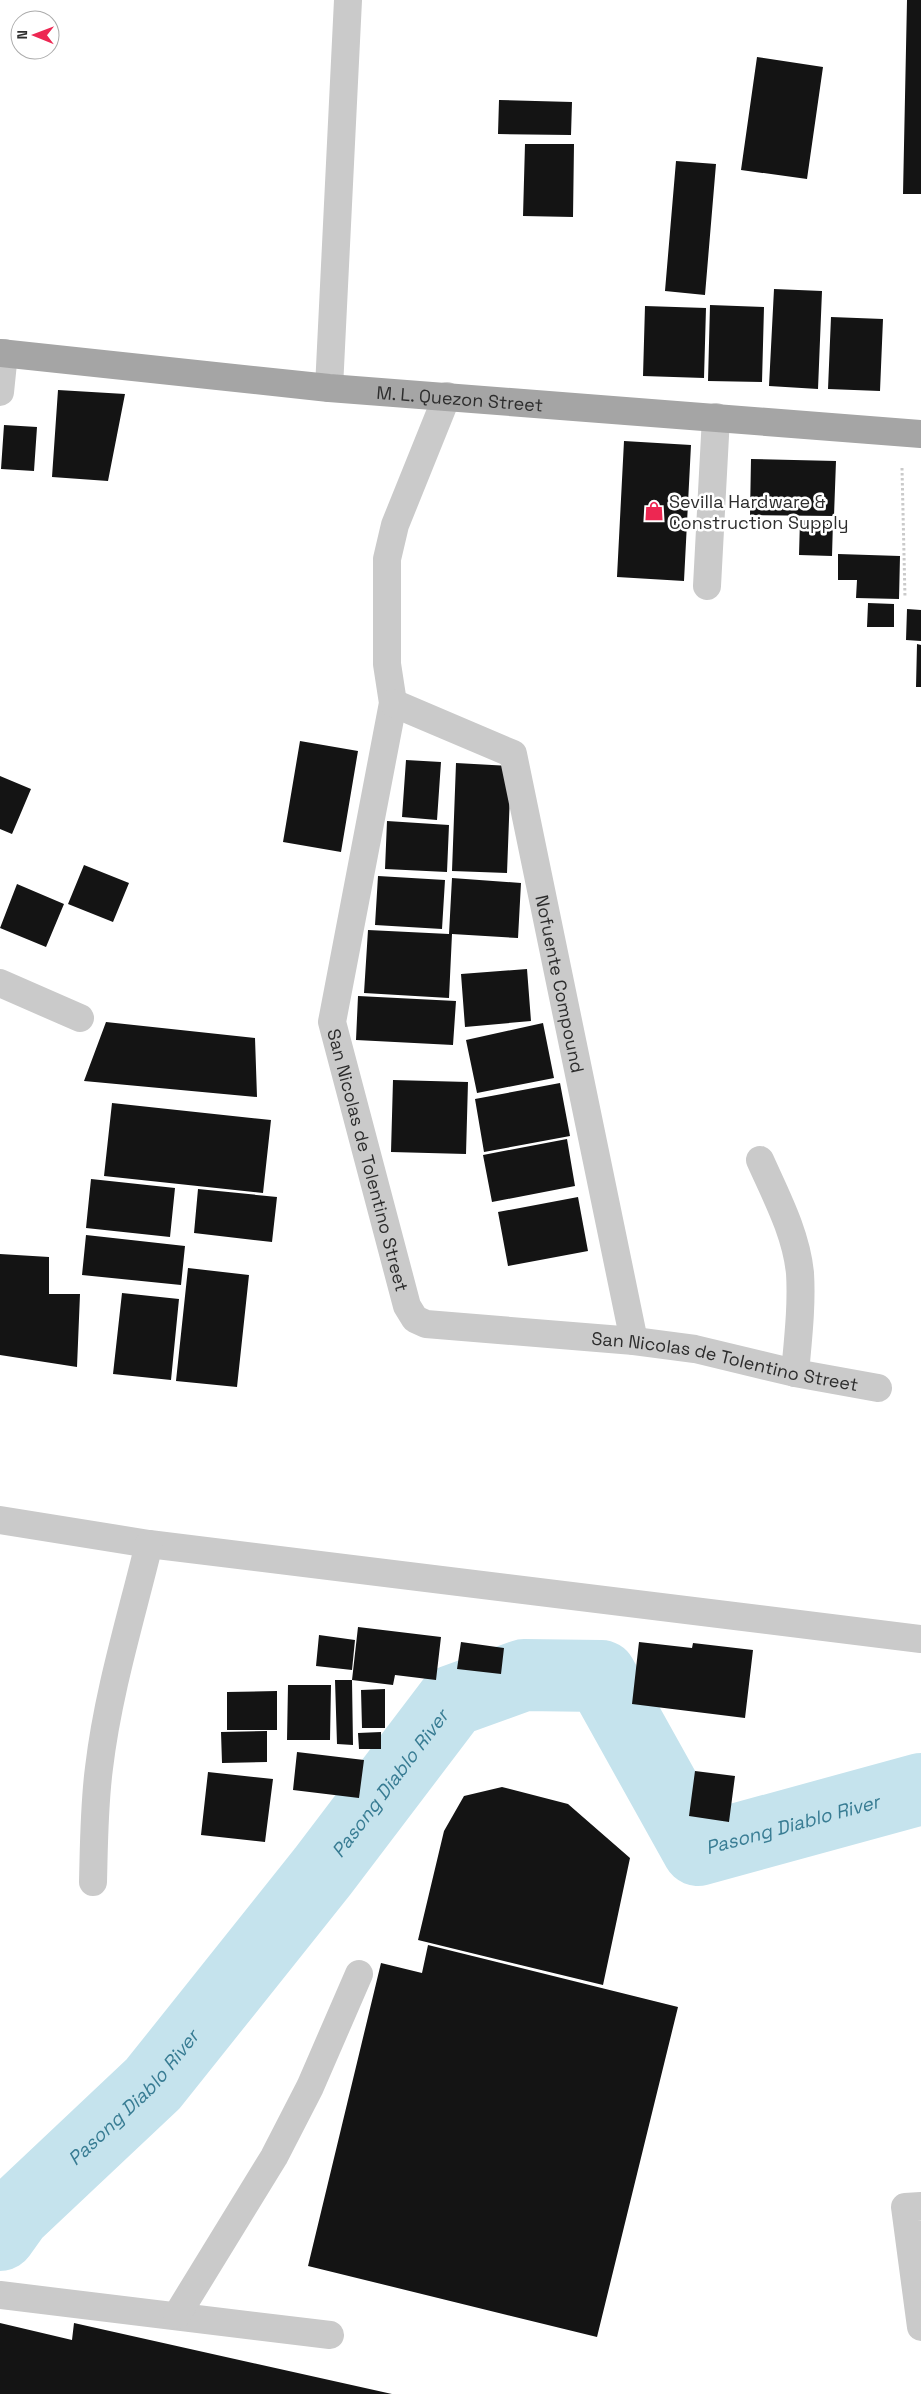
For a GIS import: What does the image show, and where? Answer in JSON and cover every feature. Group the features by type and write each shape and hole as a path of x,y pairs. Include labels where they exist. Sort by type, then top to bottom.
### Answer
{"main road":[{"name":"M. L. Quezon Street","path":"2,353 328,388 912,433"}],"street":[{"path":"328,388 348,0"},
{"path":"0,392 2,353"},
{"name":"San Nicolas de Tolentino Street","path":"447,396 394,525 387,559 387,664 393,703 332,1022 407,1306 415,1319 426,1324 634,1341 695,1350 795,1373 878,1388"},
{"path":"707,586 716,417"},
{"name":"Nofuente Compound","path":"393,703 513,754 634,1341"},
{"path":"0,983 80,1018"},
{"path":"760,1160 787,1221 800,1272 800,1314 795,1373"},
{"path":"0,1520 149,1544 921,1639"},
{"path":"93,1882 95,1800 99,1766 110,1705 149,1544"},
{"path":"177,2315 274,2157 310,2087 359,1974"},
{"path":"921,2206 905,2207 921,2327"},
{"path":"0,2295 330,2335"}],"path":[{"path":"905,598 912,433"}],"building":[{"path":"907,0 921,0 921,194 903,194"},
{"path":"757,57 823,67 807,179 741,170"},
{"path":"499,100 572,102 571,135 498,134"},
{"path":"525,144 574,144 573,217 523,216"},
{"path":"676,161 716,164 705,295 665,291"},
{"path":"774,289 822,291 818,389 769,386"},
{"path":"710,305 764,307 762,382 708,381"},
{"path":"645,306 706,308 704,378 643,376"},
{"path":"831,317 883,319 880,391 828,389"},
{"path":"58,390 125,394 108,481 52,477"},
{"path":"4,425 37,427 34,471 1,469"},
{"name":"Sevilla Hardware & Construction Supply","path":"624,441 691,445 684,581 617,577"},
{"path":"751,459 836,461 834,516 750,515"},
{"path":"800,520 833,521 832,556 799,555"},
{"path":"838,554 900,556 899,599 856,598 857,580 838,580"},
{"path":"868,603 894,604 894,627 867,627"},
{"path":"907,609 921,610 921,641 906,640"},
{"path":"917,644 921,645 921,687 916,687"},
{"path":"300,741 358,751 341,852 283,842"},
{"path":"406,760 441,762 437,820 402,817"},
{"path":"456,763 511,766 507,873 452,871"},
{"path":"0,776 31,789 12,834 0,829"},
{"path":"387,821 449,825 447,872 385,869"},
{"path":"84,865 129,883 113,922 68,904"},
{"path":"378,876 445,880 442,929 375,925"},
{"path":"452,878 521,883 518,938 452,934 449,998 364,993 368,930 449,934"},
{"path":"17,884 64,904 46,947 0,928"},
{"path":"527,969 531,1021 465,1027 461,974"},
{"path":"358,996 456,1001 453,1045 356,1040"},
{"path":"106,1022 255,1038 257,1097 84,1081"},
{"path":"543,1023 554,1078 477,1093 466,1040"},
{"path":"393,1080 468,1082 466,1154 391,1152"},
{"path":"560,1083 570,1136 484,1152 475,1099"},
{"path":"112,1103 271,1120 263,1193 104,1176"},
{"path":"567,1139 575,1186 492,1202 483,1155"},
{"path":"91,1179 175,1188 170,1237 86,1228"},
{"path":"198,1189 277,1197 272,1242 194,1233"},
{"path":"578,1197 588,1251 508,1266 498,1212"},
{"path":"86,1235 185,1246 181,1285 82,1275"},
{"path":"0,1254 49,1257 49,1294 80,1294 77,1367 0,1355"},
{"path":"188,1268 249,1275 237,1387 176,1381"},
{"path":"122,1293 179,1299 171,1380 113,1374"},
{"path":"358,1627 441,1637 436,1680 395,1675 393,1685 352,1680"},
{"path":"319,1635 355,1640 352,1670 316,1666"},
{"path":"461,1642 504,1648 501,1674 457,1669"},
{"path":"639,1642 692,1648 693,1643 753,1650 745,1718 632,1704"},
{"path":"335,1680 352,1680 353,1745 337,1744"},
{"path":"288,1685 331,1685 330,1740 287,1740"},
{"path":"385,1689 385,1728 362,1728 361,1690"},
{"path":"277,1691 277,1730 227,1730 227,1692"},
{"path":"267,1731 267,1762 222,1763 221,1732"},
{"path":"381,1732 381,1749 359,1749 358,1733"},
{"path":"297,1752 364,1760 359,1798 293,1790"},
{"path":"695,1771 735,1776 729,1822 689,1816"},
{"path":"208,1772 273,1779 265,1842 201,1835"},
{"path":"502,1787 568,1804 630,1858 603,1985 418,1940 444,1831 464,1796"},
{"path":"428,1945 678,2007 597,2337 308,2266 381,1963 422,1973"},
{"path":"0,2323 72,2340 74,2323 392,2394 0,2394"}],"waterway":[{"name":"Pasong Diablo River","path":"0,2235 15,2214 153,2084 323,1871 452,1701 524,1675 601,1676 698,1850 921,1789"}],"place":[{"name":"Sevilla Hardware & Construction Supply","path":"654,511"}]}
